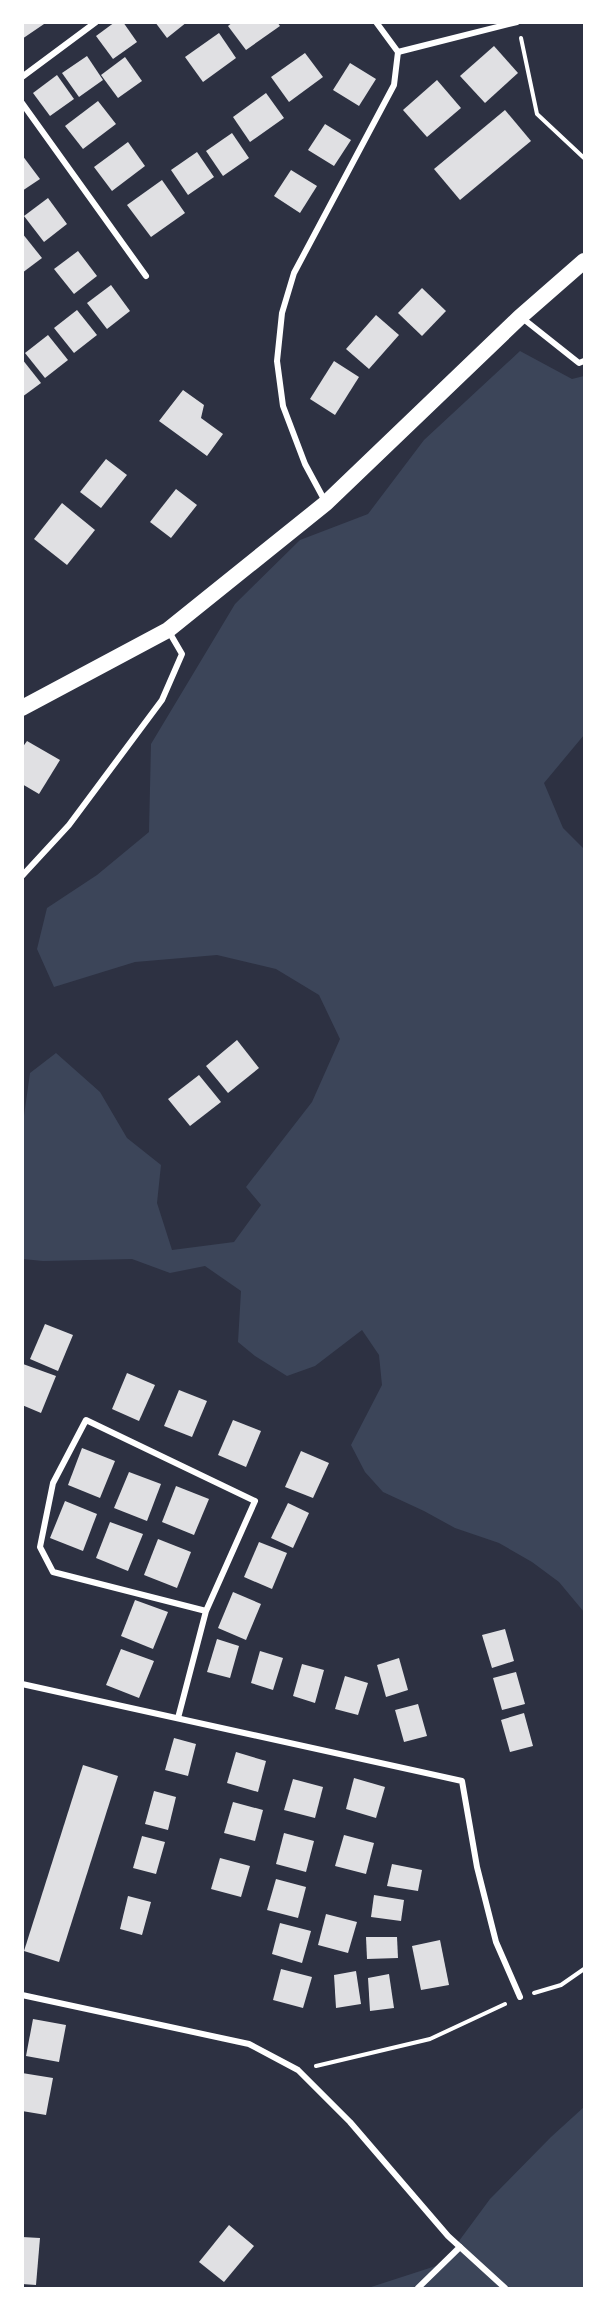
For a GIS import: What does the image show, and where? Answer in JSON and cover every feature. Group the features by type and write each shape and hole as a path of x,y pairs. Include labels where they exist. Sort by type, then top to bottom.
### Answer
{"highway":[{"path":"22,708 168,630 326,503 520,317 585,261"}],"street":[{"path":"22,76 96,22"},
{"path":"326,503 305,464 283,406 277,361 282,313 294,273 394,85 398,52 376,22"},
{"path":"398,52 517,22"},
{"path":"22,103 146,276"},
{"path":"520,317 579,363 585,361"},
{"path":"22,876 69,825 162,700 182,654 168,630"},
{"path":"178,1718 206,1611 255,1501 86,1420 53,1483 40,1547 52,1572 206,1611"},
{"path":"22,1684 462,1781 477,1866 496,1942 520,1997"},
{"path":"22,1995 249,2044 298,2070 350,2122 448,2236 505,2289"},
{"path":"418,2289 460,2247"}],"path":[{"path":"520,34 537,114 585,158"},
{"path":"298,2070 430,2040 520,1997 561,1985 585,1969"}],"shaded area":[{"path":"520,351 572,379 584,376 584,735 544,783 563,828 584,849 584,1612 559,1582 532,1562 499,1543 455,1528 383,1492 365,1472 351,1445 382,1385 379,1355 362,1330 315,1366 287,1376 255,1356 238,1342 241,1291 205,1266 170,1273 132,1259 43,1261 23,1259 23,1123 30,1073 56,1053 100,1092 127,1138 161,1165 157,1203 172,1250 234,1242 261,1205 246,1187 312,1102 340,1039 319,995 276,969 217,955 135,962 54,987 37,949 47,908 97,875 149,832 151,744 235,604 300,540 368,514 424,440"},
{"path":"584,2107 584,2288 368,2288 442,2264 490,2199"}],"building":[{"path":"22,22 47,22 22,39"},
{"path":"115,22 123,22 137,42 113,59 96,36"},
{"path":"155,22 187,22 167,38"},
{"path":"233,22 277,22 280,26 246,50 228,26"},
{"path":"219,33 236,58 203,82 185,57"},
{"path":"494,46 518,73 485,103 460,76"},
{"path":"305,53 323,77 289,102 271,77"},
{"path":"87,56 103,80 79,97 62,73"},
{"path":"125,57 142,81 118,98 101,75"},
{"path":"350,63 376,79 359,106 333,90"},
{"path":"57,75 74,99 50,116 33,93"},
{"path":"437,80 461,108 427,137 403,110"},
{"path":"266,93 284,118 250,142 233,117"},
{"path":"98,101 116,124 83,149 65,126"},
{"path":"505,110 531,141 460,200 434,169"},
{"path":"325,124 351,140 334,166 308,150"},
{"path":"232,133 249,158 223,176 206,151"},
{"path":"128,142 145,166 112,191 94,167"},
{"path":"197,152 214,177 188,195 171,170"},
{"path":"22,155 40,179 22,191"},
{"path":"291,170 317,186 300,213 274,196"},
{"path":"162,180 185,213 151,237 127,205"},
{"path":"48,198 67,224 44,242 24,216"},
{"path":"22,233 42,258 22,273"},
{"path":"78,251 97,276 74,294 54,269"},
{"path":"111,285 130,311 107,329 87,303"},
{"path":"422,288 446,311 422,336 398,313"},
{"path":"77,310 97,335 74,353 54,328"},
{"path":"376,315 399,335 369,369 346,349"},
{"path":"48,335 68,360 45,378 25,353"},
{"path":"22,359 41,383 22,397"},
{"path":"334,361 359,377 335,415 310,399"},
{"path":"183,390 204,405 201,418 223,434 207,456 159,421"},
{"path":"106,459 127,475 101,508 80,492"},
{"path":"176,489 197,505 171,538 150,522"},
{"path":"62,503 95,530 67,565 34,539"},
{"path":"27,741 60,760 39,794 22,784 22,748"},
{"path":"237,1040 259,1068 228,1093 206,1066"},
{"path":"199,1075 221,1102 190,1126 168,1099"},
{"path":"45,1324 73,1335 58,1371 30,1359"},
{"path":"23,1364 56,1376 41,1413 22,1405"},
{"path":"127,1373 155,1385 139,1421 112,1409"},
{"path":"179,1390 207,1401 192,1437 164,1426"},
{"path":"233,1420 261,1431 246,1467 218,1455"},
{"path":"82,1448 115,1461 100,1498 68,1485"},
{"path":"301,1451 329,1463 313,1498 285,1487"},
{"path":"129,1472 161,1484 147,1521 114,1508"},
{"path":"176,1486 209,1499 194,1535 162,1522"},
{"path":"65,1501 97,1514 83,1551 50,1538"},
{"path":"288,1503 309,1513 293,1548 271,1538"},
{"path":"110,1522 143,1534 128,1571 96,1558"},
{"path":"158,1539 191,1552 177,1588 144,1575"},
{"path":"259,1542 287,1553 272,1589 244,1577"},
{"path":"233,1592 261,1604 246,1640 218,1628"},
{"path":"135,1600 168,1612 153,1649 121,1636"},
{"path":"505,1629 514,1661 492,1668 482,1635"},
{"path":"217,1639 239,1646 230,1678 207,1672"},
{"path":"121,1649 154,1661 139,1698 106,1685"},
{"path":"260,1651 283,1658 273,1690 251,1683"},
{"path":"399,1658 408,1690 386,1697 377,1665"},
{"path":"302,1664 324,1670 315,1703 293,1696"},
{"path":"516,1672 525,1704 502,1710 493,1678"},
{"path":"345,1676 368,1683 358,1715 335,1709"},
{"path":"418,1704 427,1736 404,1742 395,1710"},
{"path":"524,1713 533,1746 510,1752 501,1720"},
{"path":"174,1738 196,1744 188,1776 165,1770"},
{"path":"236,1752 266,1761 258,1792 227,1783"},
{"path":"83,1765 118,1776 59,1962 24,1951"},
{"path":"354,1778 385,1787 376,1818 346,1809"},
{"path":"293,1779 323,1787 315,1818 284,1810"},
{"path":"154,1791 176,1797 168,1830 145,1824"},
{"path":"233,1802 263,1810 255,1841 224,1833"},
{"path":"284,1833 314,1841 306,1872 276,1864"},
{"path":"344,1835 374,1843 366,1874 335,1866"},
{"path":"142,1836 165,1842 156,1874 133,1868"},
{"path":"220,1858 250,1866 241,1897 211,1889"},
{"path":"392,1864 422,1870 418,1891 387,1886"},
{"path":"276,1879 306,1887 298,1918 267,1910"},
{"path":"374,1895 404,1900 401,1921 371,1917"},
{"path":"128,1896 151,1902 142,1935 120,1929"},
{"path":"326,1914 357,1922 348,1953 318,1945"},
{"path":"280,1923 311,1931 302,1963 272,1954"},
{"path":"366,1937 397,1937 398,1958 367,1959"},
{"path":"440,1940 449,1985 421,1990 412,1946"},
{"path":"281,1969 312,1977 303,2008 273,2000"},
{"path":"356,1971 361,2004 336,2008 334,1975"},
{"path":"389,1974 394,2008 370,2011 368,1978"},
{"path":"33,2019 66,2025 59,2062 26,2056"},
{"path":"22,2073 53,2078 46,2115 22,2111"},
{"path":"229,2225 254,2246 224,2282 199,2262"},
{"path":"22,2237 40,2238 36,2285 22,2284"}]}
